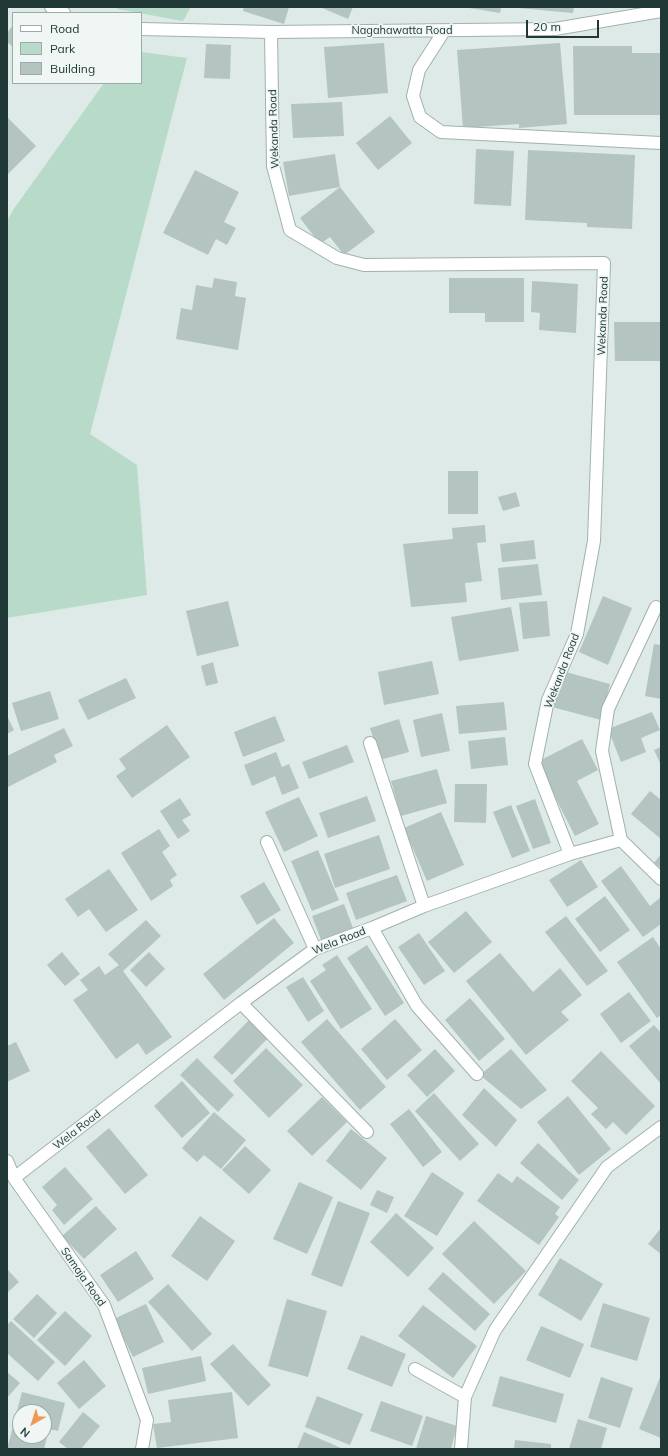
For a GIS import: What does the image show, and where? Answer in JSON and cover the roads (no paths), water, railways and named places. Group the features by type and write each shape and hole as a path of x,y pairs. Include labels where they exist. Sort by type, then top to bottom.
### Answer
{"street":[{"path":"51,7 62,12"},
{"name":"Nagahawatta Road","path":"142,30 271,32 555,29 661,11"},
{"path":"444,31 419,70 413,96 420,116 441,132 661,143"},
{"name":"Wekanda Road","path":"271,32 274,166 290,230 338,258 364,266 604,263 594,541 577,634 548,700 535,764 570,854"},
{"path":"656,607 608,709 602,751 621,840 661,879"},
{"path":"370,743 424,906"},
{"name":"Wela Road","path":"14,1178 241,1003 315,949 372,928 424,906 570,854 621,840"},
{"path":"268,842 315,949"},
{"path":"372,928 417,1006 477,1074"},
{"path":"241,1003 367,1132"},
{"path":"461,1449 465,1397 495,1330 607,1167 661,1127"},
{"name":"Samaja Road","path":"7,1161 14,1178 104,1305 147,1420 142,1449"},
{"path":"415,1369 465,1397"}]}
